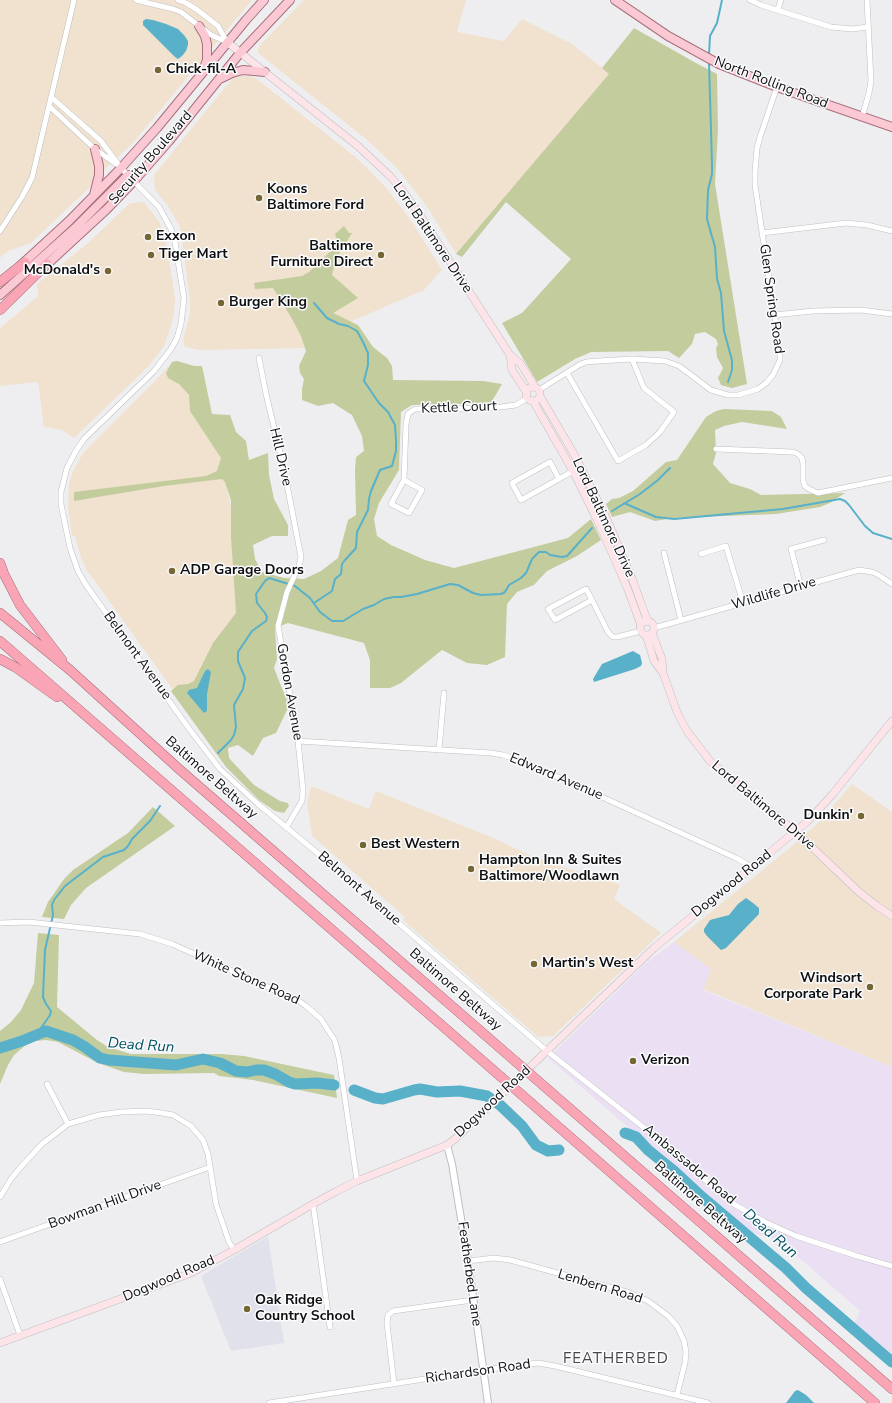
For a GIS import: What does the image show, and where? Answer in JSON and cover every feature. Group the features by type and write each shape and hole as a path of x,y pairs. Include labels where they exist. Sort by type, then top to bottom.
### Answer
{"highway":[{"path":"0,283 25,262"},
{"path":"0,310 47,264"},
{"path":"0,563 4,574 20,604 70,670"},
{"name":"Baltimore Beltway","path":"0,614 70,670 185,774 892,1389"},
{"path":"0,641 875,1403"},
{"path":"0,659 15,667 98,727"}],"main road":[{"name":"Security Boulevard","path":"25,262 94,197 122,168 264,0"},
{"name":"Security Boulevard","path":"0,305 107,209 131,178 169,141 240,53 290,0"},
{"name":"North Rolling Road","path":"615,0 668,36 715,62 739,73 777,87 892,127"},
{"path":"199,26 205,36 208,52 203,73"},
{"name":"Lord Baltimore Drive","path":"227,42 377,163 402,190 418,212 510,355 520,363 574,454 607,519 630,573 647,629"},
{"path":"218,81 232,73 243,70 265,72"},
{"path":"94,197 99,175 99,166 95,149"},
{"path":"0,295 131,178"},
{"name":"Lord Baltimore Drive","path":"510,355 512,370 573,471 613,553 662,659 663,673 677,712 687,730 710,761 796,832 859,892 892,916"},
{"path":"530,388 538,391 538,400 529,397 530,388"},
{"name":"Dogwood Road","path":"0,1343 178,1278 204,1267 313,1204 358,1181 447,1145 459,1136 654,948 796,832 832,795 892,722"}],"street":[{"path":"0,231 22,197 32,178 74,0"},
{"name":"Lord Baltimore Drive","path":"136,0 181,12 211,36 227,42"},
{"name":"Lord Baltimore Drive","path":"178,0 186,3 218,26 227,42"},
{"path":"750,0 830,27 852,29 868,27"},
{"path":"778,9 781,0"},
{"path":"862,117 870,93 871,81 867,0"},
{"name":"Glen Spring Road","path":"538,391 579,366 592,361 632,359 658,360 672,363 679,366 702,385 719,393 738,395 758,389 773,375 780,360 780,352 755,185 756,160 760,137 777,87"},
{"name":"Belmont Avenue","path":"51,97 101,141 122,168 159,207 171,229 175,242 184,298 181,324 177,338 171,349 154,371 85,438 70,459 61,492 64,520 68,541 74,560 86,585 206,751 235,784 547,1051"},
{"name":"Belmont Avenue","path":"49,106 95,149 122,168"},
{"path":"762,232 834,223 868,225 892,231"},
{"path":"774,315 813,310 861,310 892,314"},
{"name":"Hill Drive","path":"259,358 284,469 301,557"},
{"path":"567,373 618,461 646,445 660,432 674,412 644,388 632,359"},
{"name":"Kettle Court","path":"404,480 422,490 409,513 391,504 404,480 406,419 408,414 415,409 493,408 516,405 529,397"},
{"path":"716,449 793,452 798,454 802,458 803,481 805,486 813,492 818,493 892,478"},
{"path":"559,479 550,462 512,483 521,500 559,479 573,471"},
{"path":"801,587 791,549 824,540"},
{"path":"701,554 726,546 743,603"},
{"path":"664,553 681,620"},
{"name":"Gordon Avenue","path":"286,828 303,796 298,741 278,626 283,604 290,584 299,566 301,557"},
{"name":"Wildlife Drive","path":"592,600 608,632 613,637 617,637 859,570 865,570 878,574 892,584"},
{"path":"586,589 592,600 554,620 548,609 586,589"},
{"path":"439,750 444,694"},
{"name":"Edward Avenue","path":"298,741 491,753 514,758 736,858 752,867"},
{"name":"White Stone Road","path":"0,923 29,922 140,934 183,949 299,1001 314,1012 328,1029 335,1041 358,1181"},
{"name":"Ambassador Road","path":"547,1051 652,1134 722,1195 744,1210 796,1236 892,1266"},
{"path":"47,1084 68,1124"},
{"path":"0,1197 19,1169 42,1144 68,1124 100,1115 121,1112 146,1111 173,1116 190,1126 203,1140 208,1154 216,1204 229,1242 234,1250"},
{"name":"Featherbed Lane","path":"447,1145 452,1164 468,1261 488,1403"},
{"name":"Bowman Hill Drive","path":"0,1242 210,1167"},
{"path":"313,1204 330,1327"},
{"name":"Lenbern Road","path":"468,1261 494,1258 510,1260 627,1292 648,1301 668,1316 677,1326 684,1341 686,1352 685,1363 677,1395"},
{"path":"0,1279 20,1336"},
{"path":"394,1384 387,1323 388,1315 393,1311 473,1300"},
{"name":"Richardson Road","path":"269,1403 483,1370 530,1364 546,1364 708,1403"}],"shaded area":[{"path":"0,0 252,0 132,144 107,167 88,189 31,243 8,251 0,258"},
{"path":"304,0 466,0 457,32 504,41 522,19 572,44 610,74 456,254 428,208 397,168 366,139 258,53 258,48 264,41"},
{"path":"251,76 257,79 354,156 388,190 410,219 442,270 424,290 315,337 312,348 200,350 185,347 183,341 190,313 190,299 180,227 168,206 155,190 154,175 226,86 234,78"},
{"path":"144,202 160,223 167,246 175,298 172,323 164,346 148,367 74,438 62,430 44,427 38,382 0,386 0,328 38,296 37,284 88,243 130,203"},
{"path":"177,361 194,366 202,366 256,628 214,747 86,569 81,558 75,536 72,536 68,506 69,483 73,471 83,453 172,362"},
{"path":"852,784 892,812 892,1067 703,989 710,969 674,942 792,846 819,822"},
{"path":"311,786 369,809 376,791 491,837 532,856 566,868 606,879 620,885 614,899 661,933 553,1036 538,1037 403,920 405,917 312,836 307,803"},
{"path":"674,942 711,969 703,990 892,1067 892,1357 854,1324 860,1311 781,1242 748,1231 548,1058 645,964"},
{"name":"Oak Ridge Country School","path":"268,1236 284,1343 231,1351 201,1276"}],"green space":[{"path":"634,28 717,74 718,130 715,184 747,384 732,388 721,385 718,378 723,368 717,357 716,348 718,344 716,339 705,332 695,334 692,344 679,358 668,351 591,352 575,359 537,382 502,323 522,313 571,259 506,202 462,257 456,254 609,74 602,68"},
{"path":"344,226 349,233 352,233 336,259 332,275 358,298 333,313 358,325 373,347 387,358 392,366 393,380 483,381 502,384 491,403 412,405 401,412 399,470 379,503 374,519 377,536 391,545 425,560 454,568 568,538 591,519 601,540 577,556 547,571 534,585 517,592 507,604 505,657 487,665 467,663 442,650 401,683 390,688 370,688 370,660 364,643 288,623 275,628 277,659 274,668 289,706 276,733 263,738 253,756 238,745 228,748 229,758 254,785 280,801 288,803 289,806 284,813 275,811 260,801 226,767 171,691 178,685 188,684 194,681 213,643 236,613 231,537 231,500 225,482 222,479 164,486 74,501 74,492 206,476 217,471 221,458 190,411 189,395 179,384 168,378 166,373 172,362 177,361 194,366 202,366 212,414 230,415 236,432 246,441 249,460 268,453 269,475 274,499 288,525 288,536 272,536 253,545 255,559 262,572 284,578 304,579 321,571 338,558 348,520 356,515 355,470 356,457 364,451 362,436 352,415 333,403 318,406 302,400 304,379 300,373 299,366 306,351 301,336 273,288 255,289 254,283 302,276 309,272 338,244 335,234"},
{"path":"724,409 772,411 781,417 787,429 742,422 724,426 715,430 716,453 713,464 730,483 750,489 761,495 845,493 830,503 820,507 776,514 673,518 655,521 630,512 612,517 606,504 612,499 619,498 633,491 666,462 677,460 706,417 716,411"},
{"path":"153,807 175,826 86,888 71,905 64,919 42,917 48,902 64,879 73,870 128,833"},
{"path":"38,933 59,935 57,1007 97,1040 108,1047 131,1054 221,1054 244,1056 334,1075 337,1098 253,1080 219,1076 214,1073 144,1074 124,1072 98,1063 58,1042 46,1040 35,1041 27,1044 14,1055 0,1084 0,1031 11,1022 21,1010 34,983"}],"water":[{"path":"146,19 178,29 184,35 188,41 188,45 182,56 178,59 175,57 143,25 143,21"},
{"path":"633,651 640,655 642,663 641,666 594,682 593,679 602,664"},
{"path":"208,669 211,672 207,694 207,711 204,713 187,693 189,690 197,688 205,671"},
{"path":"746,898 759,908 759,914 726,948 721,950 707,936 704,929 710,920 729,915 738,904"},
{"path":"798,1390 814,1403 786,1403 795,1391"}],"waterway":[{"path":"709,55 710,36 717,23 722,0"},
{"path":"709,62 712,174 708,190 707,219 715,247 717,279 721,293 724,331 732,360 732,370 728,382"},
{"path":"314,303 327,318 357,331 368,353 368,365 364,381 379,403 388,412 395,425 396,451 392,466 380,470 371,491 368,510 357,532 356,548 342,564 341,574 335,579 332,591 314,603"},
{"path":"612,511 640,494 658,480 670,468"},
{"path":"624,503 656,517 674,519 783,509 840,499 849,505 865,526 873,533 892,539"},
{"path":"218,753 234,735 236,727 234,705 243,689 245,678 238,661 238,652 252,631 266,621 267,617 257,603 256,594 265,581 269,578 295,586 310,598 320,612 332,621 343,621 384,599 417,594 450,584 458,585 473,593 481,595 501,594 505,592 509,585 521,578 526,573 532,559 539,552 546,552 550,555 562,557 567,556 592,528"},
{"path":"37,1034 50,1015 51,1011 43,997 45,950 53,915 52,905 54,900 65,886 103,857 124,850 132,839 150,821 160,806"},
{"name":"Dead Run","path":"0,1048 46,1031 73,1040 100,1058 109,1060 176,1065 203,1059 220,1063 236,1071 247,1072 264,1070 295,1084 317,1083 334,1085"},
{"name":"Dead Run","path":"354,1090 375,1098 383,1099 420,1089 437,1092 460,1091 487,1096 500,1105 522,1126 536,1145 548,1151 559,1150"},
{"name":"Dead Run","path":"625,1133 636,1137 648,1150 786,1268 806,1288 892,1362"}],"place":[{"name":"Chick-fil-A","path":"158,70"},
{"name":"Koons Baltimore Ford","path":"259,198"},
{"name":"Exxon","path":"148,237"},
{"name":"Tiger Mart","path":"151,255"},
{"name":"Baltimore Furniture Direct","path":"381,255"},
{"name":"McDonald's","path":"108,271"},
{"name":"Burger King","path":"221,303"},
{"name":"ADP Garage Doors","path":"172,571"},
{"name":"Dunkin'","path":"861,816"},
{"name":"Best Western","path":"363,845"},
{"name":"Hampton Inn & Suites Baltimore/Woodlawn","path":"471,869"},
{"name":"Martin's West","path":"534,964"},
{"name":"Windsort Corporate Park","path":"870,987"},
{"name":"Verizon","path":"633,1061"},
{"name":"Oak Ridge Country School","path":"247,1309"}],"district":[{"name":"FEATHERBED","path":"616,1359"}]}
